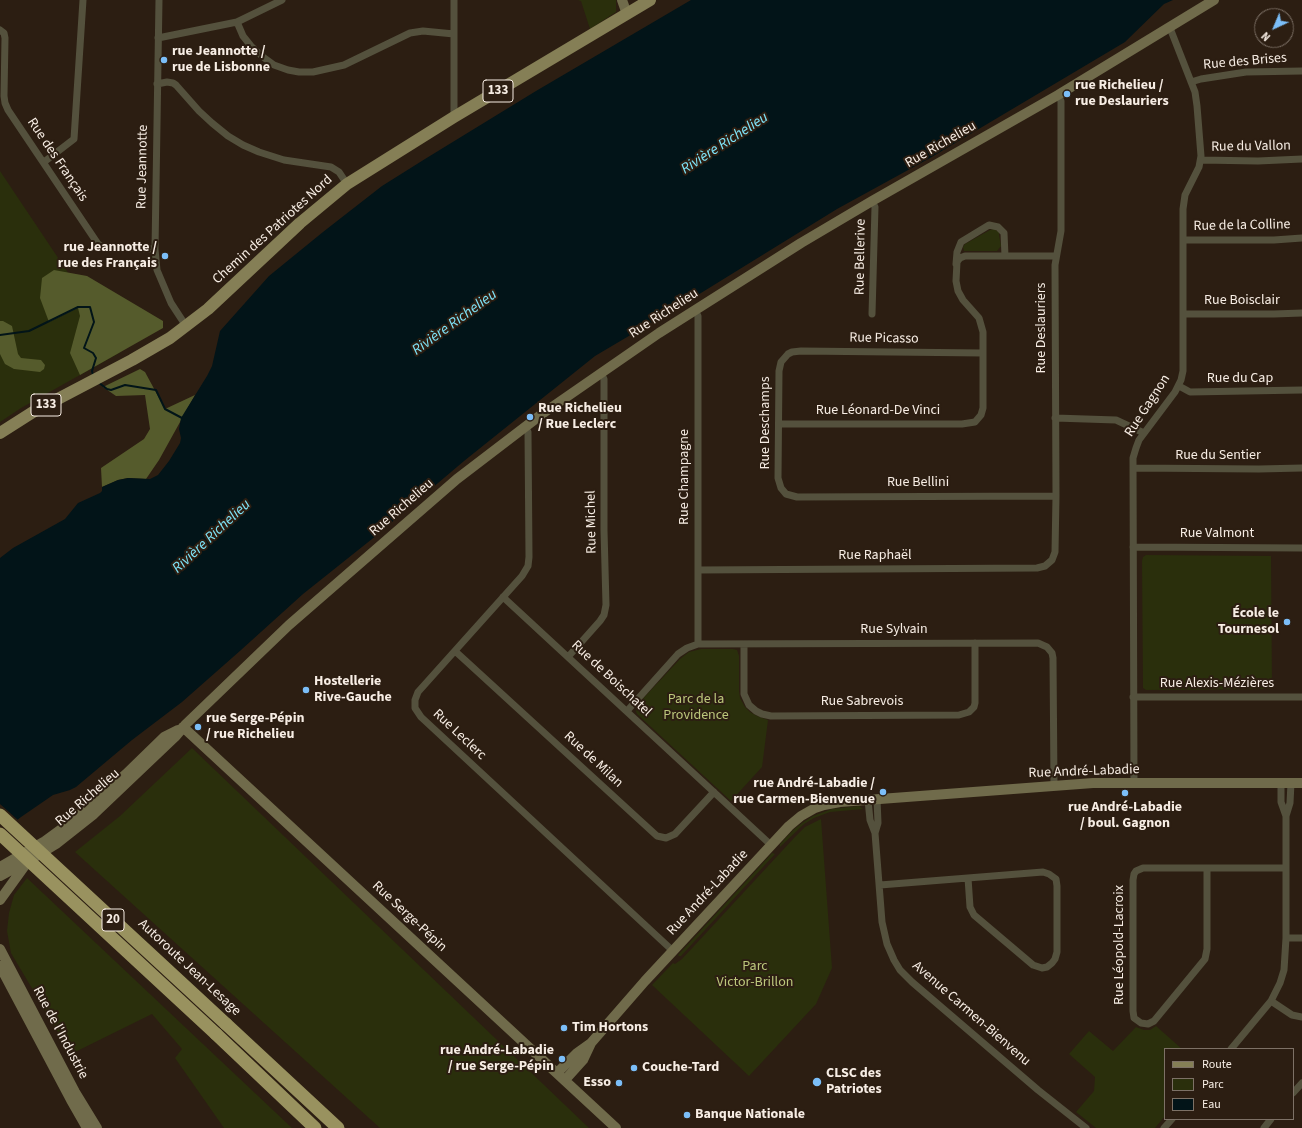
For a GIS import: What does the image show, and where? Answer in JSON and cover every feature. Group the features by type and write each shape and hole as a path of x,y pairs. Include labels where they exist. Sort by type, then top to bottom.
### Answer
{"highway":[{"name":"Autoroute Jean-Lesage","path":"0,815 338,1128"},
{"name":"20","path":"0,834 315,1128"}],"main road":[{"name":"Chemin des Patriotes Nord","path":"0,433 37,410 153,348 186,326 216,302 300,223 347,184 454,117 627,14 642,2"}],"street":[{"path":"44,162 74,139 83,0"},
{"name":"Rue Jeannotte","path":"159,0 155,249 157,270 171,303 186,326"},
{"path":"158,38 237,22 282,0"},
{"path":"454,0 454,117"},
{"path":"622,0 627,14"},
{"name":"Rue Richelieu","path":"0,876 60,841 94,814 308,608 457,479 525,427 600,373 695,310 817,234 1058,95 1214,0"},
{"path":"237,22 243,36 251,46 274,65 299,72 313,72 344,65 410,34 423,31 454,34"},
{"name":"Rue Gagnon","path":"1134,783 1133,468 1136,448 1144,433 1179,386 1182,371 1184,201 1201,160 1196,100 1191,82 1170,28"},
{"name":"Rue des Français","path":"0,30 4,33 5,38 4,96 8,110 100,246 104,248 155,249"},
{"name":"Rue des Brises","path":"1191,82 1246,72 1302,71"},
{"path":"157,84 167,82 176,85 198,111 228,136 243,145 284,160 331,167 339,172 347,184"},
{"name":"Rue Deslauriers","path":"1051,562 1055,552 1056,496 1056,256 1061,239 1061,101 1058,95"},
{"name":"Rue du Vallon","path":"1201,160 1258,161 1302,159"},
{"name":"Rue Bellerive","path":"872,201 875,207 872,314"},
{"path":"983,353 982,325 977,316 959,294 956,284 957,252 960,244 966,239 990,226 998,227 1004,233 1006,256"},
{"name":"Rue de la Colline","path":"1183,240 1274,240 1302,238"},
{"path":"956,265 959,259 964,256 1056,256"},
{"name":"Rue Champagne","path":"695,310 698,316 698,644"},
{"name":"Rue Boisclair","path":"1183,314 1302,313"},
{"name":"Rue Picasso","path":"785,356 792,352 801,351 983,353"},
{"name":"Rue Léonard-De Vinci","path":"779,424 970,423 977,420 983,410 983,353"},
{"name":"Rue Deschamps","path":"782,490 778,478 779,368 785,356"},
{"name":"Rue Michel","path":"568,657 600,621 604,615 606,605 604,522 604,379 600,373"},
{"name":"Rue du Cap","path":"1179,386 1190,392 1302,390"},
{"path":"1055,418 1116,420 1144,433"},
{"name":"Rue Leclerc","path":"525,427 528,432 529,560 524,574 416,695 415,705 419,715 673,950"},
{"name":"Rue du Sentier","path":"1133,468 1302,468"},
{"name":"Rue Bellini","path":"782,490 789,495 797,497 1056,496"},
{"name":"Rue Valmont","path":"1133,547 1302,548"},
{"name":"Rue Raphaël","path":"698,570 1037,568 1045,566 1051,562"},
{"name":"Rue de Boischatel","path":"503,597 771,845"},
{"name":"Rue Sabrevois","path":"744,644 744,694 746,700 751,708 762,714 771,716 959,715 969,712 974,707 975,703 975,643"},
{"name":"Rue Sylvain","path":"627,711 678,654 683,650 698,644 1038,643 1047,647 1052,653 1053,660 1054,786"},
{"name":"Rue de Milan","path":"455,650 657,836 666,838 675,834 714,792"},
{"name":"Rue Alexis-Mézières","path":"1133,697 1302,697"},
{"name":"Rue Richelieu","path":"0,867 45,841 71,822 120,779 164,737 183,727"},
{"name":"Rue Serge-Pépin","path":"183,727 616,1128"},
{"name":"Rue André-Labadie","path":"561,1077 577,1052 591,1043 673,950 794,821 810,810 830,803 873,799 1103,783 1302,783"},
{"path":"1232,1048 1271,1001 1283,975 1286,938 1286,816 1281,802 1286,783"},
{"name":"Avenue Carmen-Bienvenu","path":"873,799 870,820 875,833 882,922 885,939 893,958 904,974 1038,1090 1086,1128"},
{"path":"0,900 28,861"},
{"name":"Rue Léopold-Lacroix","path":"1207,868 1207,949 1205,959 1154,1021 1148,1024 1141,1024 1134,1018 1133,1011 1134,874 1136,871 1141,868 1207,868 1286,868"},
{"path":"880,885 1043,872 1047,873 1056,879 1057,886 1057,952 1052,963 1040,968 1033,965 974,915 970,907 968,878"},
{"path":"1286,938 1302,938"},
{"name":"Rue de l'Industrie","path":"0,949 78,1096 97,1128"},
{"name":"Rue de l'Industrie","path":"0,966 87,1128"},
{"path":"1271,1001 1292,1015 1302,1018"},
{"path":"1294,1093 1302,1083"},
{"path":"1164,1128 1171,1120"},
{"path":"1264,1128 1271,1120"}],"green space":[{"path":"578,0 616,0 616,12 590,29 581,1"},
{"path":"0,171 121,352 21,408 0,422"},
{"path":"994,229 999,232 1001,246 997,251 964,251 963,247 965,244"},
{"path":"54,270 87,276 163,321 163,328 80,375 70,353 80,316 78,308 49,322 40,298 42,278"},
{"path":"0,321 12,326 18,354 21,358 41,360 45,365 44,369 40,372 14,369 5,364 0,354"},
{"path":"140,369 145,372 165,409 195,395 159,460 146,479 128,478 118,480 102,487 101,468 144,439 150,429 145,395 116,396 103,387"},
{"path":"1146,555 1271,556 1272,689 1146,690 1143,688 1142,561 1143,557"},
{"name":"Parc de la Providence","path":"701,649 737,650 739,656 740,698 750,712 768,720 762,767 731,801 637,714 636,711 637,705 680,659 689,652"},
{"path":"192,748 589,1128 380,1128 75,852 120,816"},
{"path":"859,806 863,809 830,812 814,818 804,824 780,847 780,844 793,830 813,816 832,809"},
{"name":"Parc Victor-Brillon","path":"821,819 832,968 816,1004 749,1076 652,985 673,963 675,964 682,959 805,827"},
{"path":"772,853 775,854 681,956 679,956 678,955"},
{"path":"27,878 292,1128 224,1128 175,1058 182,1049 152,1014 71,1054 11,953 7,931 9,913 14,895"},
{"path":"1156,1026 1181,1048 1164,1048 1164,1117 1155,1128 1096,1128 1076,1112 1094,1091 1095,1077 1069,1054 1089,1031 1113,1051 1136,1027 1144,1030 1150,1030"}],"water":[{"name":"Rivière Richelieu","path":"691,0 1173,0 1164,4 1125,42 930,158 837,209 688,301 595,356 464,461 372,539 303,594 182,702 132,740 76,787 53,795 21,817 0,834 0,558 13,548 65,519 78,503 100,493 102,491 102,487 118,480 128,478 150,479 158,475 180,443 181,438 179,429 181,418 212,366 220,331 269,276 323,232 382,186 536,91"}],"pier":[{"path":"0,804 19,821 0,836"}],"waterway":[{"path":"0,335 29,331 78,307 90,307 94,322 84,348 93,353 96,358 92,371 93,375"},
{"path":"98,382 107,389 111,390 125,385 156,390 165,409 182,418"}],"place":[{"name":"rue Jeannotte / rue de Lisbonne","path":"164,60"},
{"name":"rue Richelieu / rue Deslauriers","path":"1067,94"},
{"name":"rue Jeannotte / rue des Français","path":"165,256"},
{"name":"Rue Richelieu / Rue Leclerc","path":"530,417"},
{"name":"École le Tournesol","path":"1287,622"},
{"name":"Hostellerie Rive-Gauche","path":"306,690"},
{"name":"rue Serge-Pépin / rue Richelieu","path":"198,727"},
{"name":"rue André-Labadie / rue Carmen-Bienvenue","path":"883,792"},
{"name":"rue André-Labadie / boul. Gagnon","path":"1125,793"},
{"name":"Tim Hortons","path":"564,1028"},
{"name":"rue André-Labadie / rue Serge-Pépin","path":"562,1059"},
{"name":"Couche-Tard","path":"634,1068"},
{"name":"CLSC des Patriotes","path":"817,1082"},
{"name":"Esso","path":"619,1083"},
{"name":"Banque Nationale","path":"687,1115"}]}
